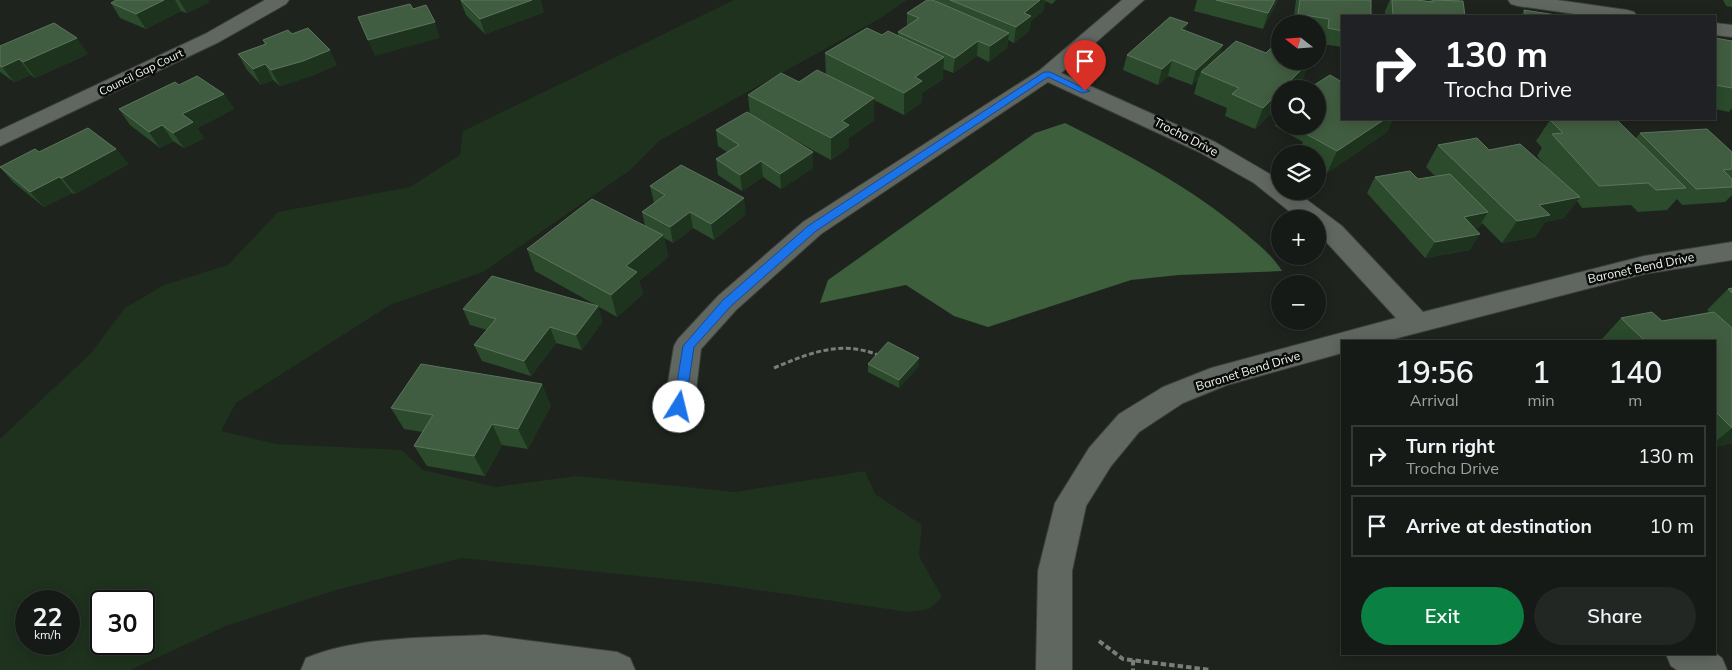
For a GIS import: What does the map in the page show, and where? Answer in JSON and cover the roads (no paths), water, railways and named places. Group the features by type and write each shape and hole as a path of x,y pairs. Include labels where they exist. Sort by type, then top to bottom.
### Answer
{"street":[{"name":"Council Gap Court","path":"0,140 212,38 279,0"},
{"path":"679,407 688,346 727,303 812,228 1047,74 1134,0"},
{"path":"1518,0 1620,15"},
{"path":"1716,29 1732,32"},
{"name":"Trocha Drive","path":"1047,74 1207,147 1262,178 1305,210"},
{"name":"Trocha Drive","path":"1326,226 1416,322"},
{"name":"Baronet Bend Drive","path":"1351,340 1644,265 1732,251"},
{"name":"Baronet Bend Drive","path":"1054,670 1055,570 1071,503 1100,457 1129,423 1174,395 1221,376 1341,342"},
{"path":"319,670 388,657 485,652 617,670"},
{"path":"1686,655 1708,670"}]}
